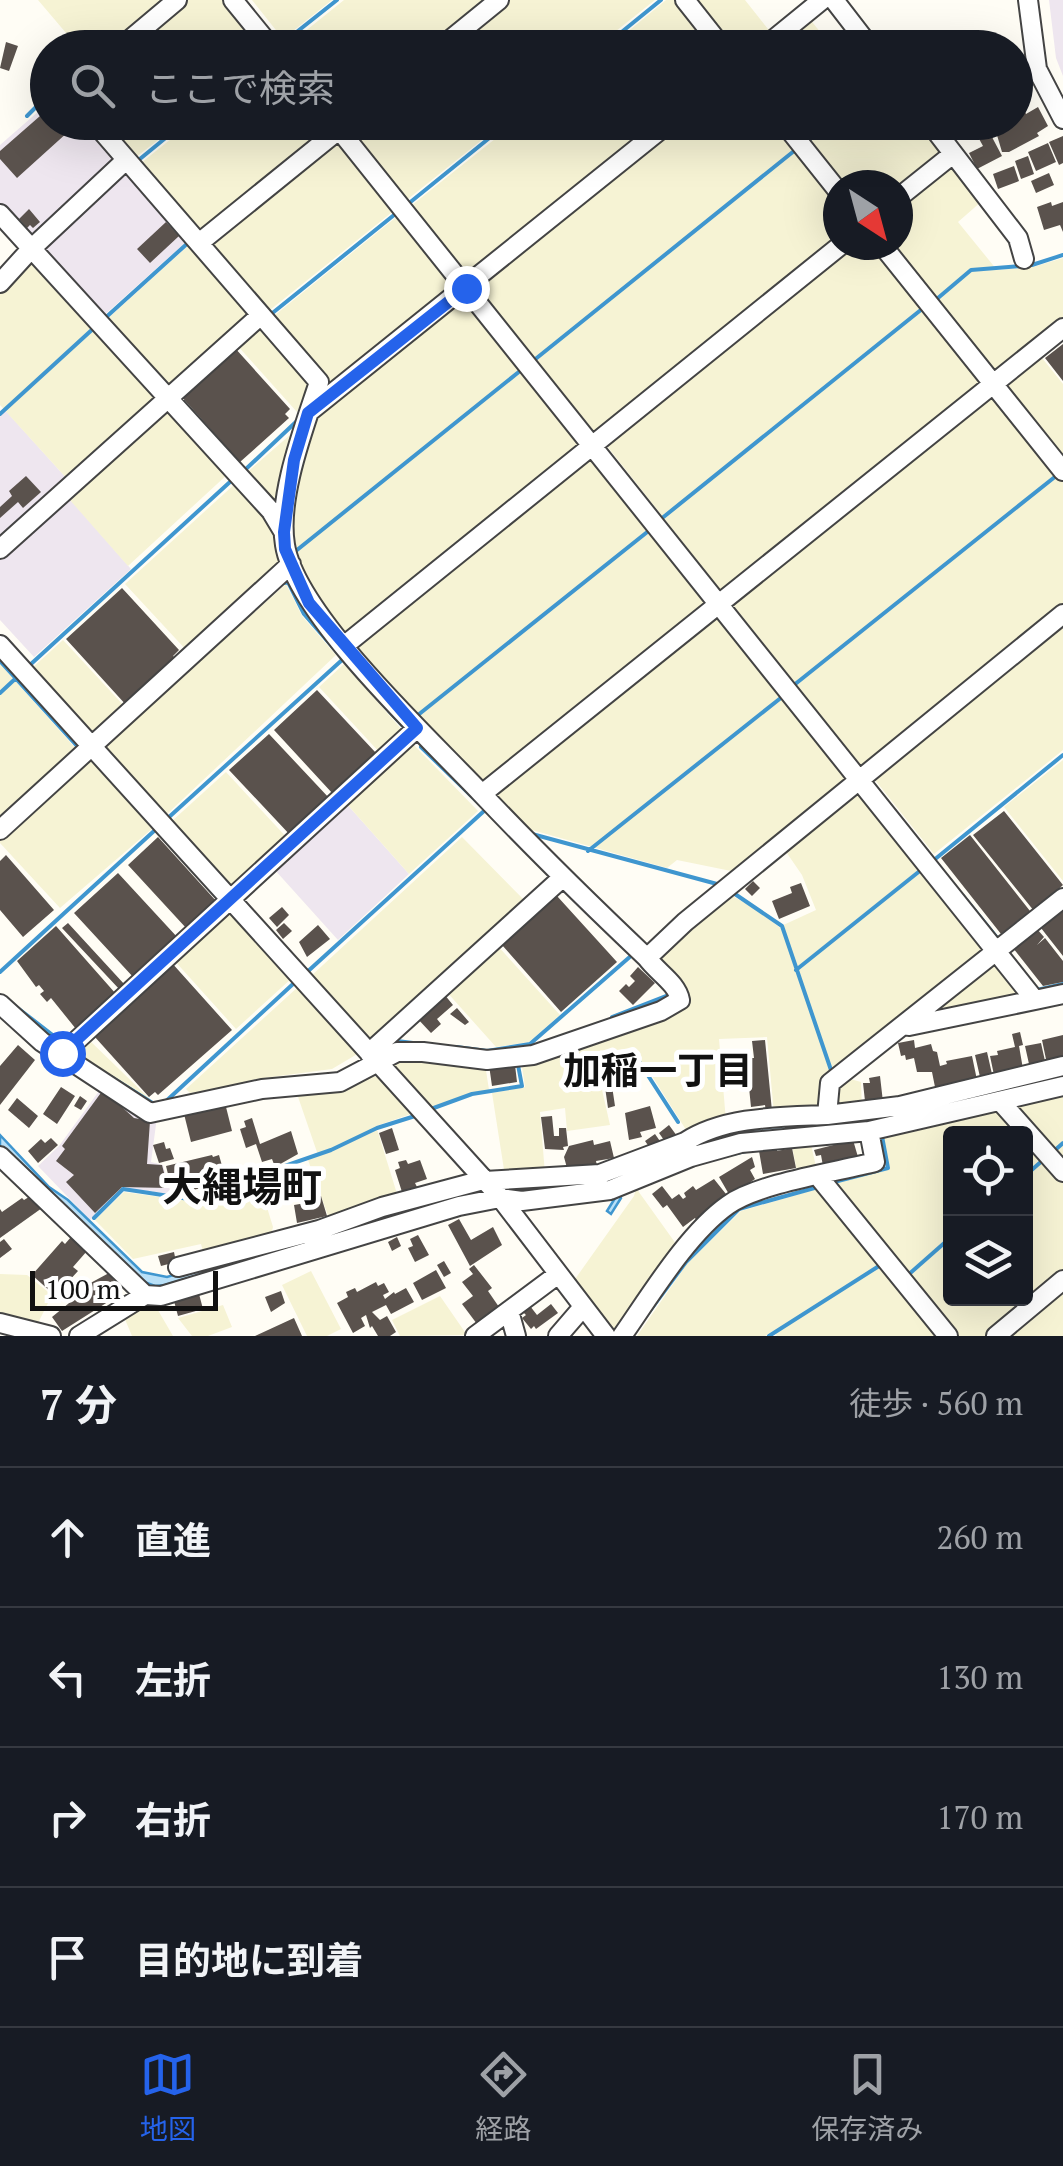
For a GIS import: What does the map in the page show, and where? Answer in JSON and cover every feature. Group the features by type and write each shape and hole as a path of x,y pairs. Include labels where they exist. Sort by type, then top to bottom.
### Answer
{"street":[{"path":"141,30 177,0"},
{"path":"233,0 257,30"},
{"path":"462,30 499,0"},
{"path":"685,0 709,30"},
{"path":"785,30 822,0"},
{"path":"834,0 857,30"},
{"path":"1028,0 1032,30"},
{"path":"1033,38 1037,68 1063,118"},
{"path":"109,140 319,382 294,460 284,532"},
{"path":"199,243 322,140"},
{"path":"352,140 1036,1000"},
{"path":"308,413 648,140"},
{"path":"798,140 823,171"},
{"path":"942,140 1018,238 1024,260"},
{"path":"913,186 953,154"},
{"path":"0,283 30,249 126,160"},
{"path":"0,214 272,511 284,532 291,564 309,603 417,728 680,993 676,1004 661,1011 534,1055 487,1060 397,1052 373,1058"},
{"path":"345,645 823,259"},
{"path":"894,260 1063,472"},
{"path":"0,549 261,315"},
{"path":"482,794 1063,328"},
{"path":"0,830 291,564"},
{"path":"647,958 685,922 1063,614"},
{"path":"0,645 491,1188 606,1336"},
{"path":"62,1053 417,728"},
{"path":"0,1004 42,1042 150,1113 262,1089 340,1082 373,1058 562,878"},
{"path":"827,1114 830,1083 1063,898"},
{"path":"907,1025 914,1027 1063,994"},
{"path":"79,1336 146,1295 161,1296 415,1217 491,1188 522,1200 614,1189 724,1126 774,1117 900,1106 1063,1066"},
{"path":"178,1267 319,1230 382,1206 585,1177 688,1149 869,1131 1063,1086"},
{"path":"1000,1101 1063,1172"},
{"path":"622,1336 678,1256 728,1204 765,1189 875,1162 869,1131"},
{"path":"0,1156 146,1295"},
{"path":"818,1176 948,1336"},
{"path":"475,1336 557,1275"},
{"path":"996,1336 1063,1280"},
{"path":"558,1336 583,1307"},
{"path":"509,1311 516,1336"},
{"path":"0,1323 51,1336"}],"shaded area":[{"path":"38,0 166,0 129,30 64,30"},
{"path":"184,0 227,0 251,30 146,30"},
{"path":"252,0 332,0 294,30 276,30"},
{"path":"344,0 492,0 454,30 307,30"},
{"path":"507,0 655,0 617,30 470,30"},
{"path":"666,0 678,0 702,30 630,30"},
{"path":"696,0 745,0 769,30 720,30"},
{"path":"1049,0 1063,0 1063,76 1056,58"},
{"path":"809,18 819,30 794,30"},
{"path":"30,119 30,140 98,140 116,160 28,238 0,204 0,145"},
{"path":"113,140 158,140 131,161"},
{"path":"170,140 315,140 200,237 136,167"},
{"path":"333,140 337,140 396,209 265,314 206,242"},
{"path":"360,140 482,140 408,199"},
{"path":"494,140 644,140 471,277 412,205"},
{"path":"658,140 789,140 823,182 823,254 597,435 476,285"},
{"path":"807,140 936,140 946,152 913,180 913,170 829,170"},
{"path":"952,162 982,201 958,222 997,270 1033,267 1063,258 1063,320 996,374 902,260 913,260 913,192"},
{"path":"123,169 187,241 101,318 36,247"},
{"path":"400,214 457,284 331,389 270,319"},
{"path":"190,244 252,316 171,390 105,321"},
{"path":"29,256 158,401 69,481 0,405 0,289"},
{"path":"830,260 889,260 981,378 980,388 723,593 603,441"},
{"path":"461,296 466,297 586,443 350,637 343,635 322,607 292,549 291,511 300,456 313,417"},
{"path":"257,325 309,384 297,412 236,344"},
{"path":"1038,353 1063,384 1063,460 1002,382"},
{"path":"986,396 995,396 1063,482 1063,606 863,768 730,601"},
{"path":"170,407 229,473 128,566 69,499"},
{"path":"5,410 69,481 0,543 0,414"},
{"path":"298,428 280,514 244,475"},
{"path":"589,451 712,600 487,784 481,783 355,646"},
{"path":"237,482 275,528 282,564 188,652 125,584"},
{"path":"69,498 131,569 34,657 0,620 0,560"},
{"path":"286,584 302,616 336,655 166,815 102,749"},
{"path":"718,610 851,780 736,872 677,860 667,868 523,830 494,791"},
{"path":"1063,620 1063,750 934,854 871,775"},
{"path":"63,640 126,708 95,737 31,669"},
{"path":"0,664 78,751 0,822"},
{"path":"344,664 404,732 381,754 319,687"},
{"path":"411,742 478,811 409,874 345,802"},
{"path":"87,758 93,758 154,827 60,908 0,843 0,838"},
{"path":"1063,760 1063,881 1004,807"},
{"path":"226,772 289,840 238,887 231,886 172,821"},
{"path":"855,787 991,947 904,1022 817,1111 774,1114 767,1037 719,1039 726,1121 688,1133 645,1065 600,1081 610,1125 567,1131 565,1108 540,1112 545,1174 505,1176 492,1093 525,1087 521,1060 679,1007 653,960 725,892 779,927 816,910 802,875 782,846"},
{"path":"345,802 409,874 338,940 274,869"},
{"path":"462,837 528,904 369,1042 311,976"},
{"path":"225,913 233,913 292,978 236,1029 173,959"},
{"path":"497,945 560,1015 529,1042 496,1047 445,990"},
{"path":"997,957 1027,994 927,1014"},
{"path":"299,986 359,1053 332,1069 190,1093 186,1089"},
{"path":"86,1037 154,1103 76,1052"},
{"path":"396,1058 485,1064 489,1090 429,1109 387,1062"},
{"path":"364,1076 381,1077 414,1113 376,1126 398,1197 330,1221 308,1160 318,1155 296,1091"},
{"path":"847,1078 861,1082 862,1110 834,1112 833,1089"},
{"path":"102,1087 157,1117 151,1162 163,1165 171,1194 123,1188 90,1220 38,1166 59,1146"},
{"path":"1063,1094 1063,1165 1033,1132 1033,1126 1027,1126 1009,1106"},
{"path":"1001,1111 1015,1126 943,1126 943,1306 1023,1306 987,1336 955,1336 829,1184 890,1169 883,1137"},
{"path":"810,1140 817,1171 798,1176 791,1141"},
{"path":"1033,1147 1063,1180 1063,1272 1033,1297"},
{"path":"258,1178 273,1227 271,1235 204,1255 201,1244 133,1259 95,1220 124,1192 190,1201"},
{"path":"636,1188 679,1248 613,1334 573,1282"},
{"path":"820,1188 941,1336 777,1336 773,1331 765,1336 637,1336 687,1264 741,1211"},
{"path":"311,1271 341,1329 327,1336 307,1336 282,1285"},
{"path":"0,1274 27,1275 52,1295 36,1327 0,1318"},
{"path":"1063,1285 1063,1336 1003,1336"},
{"path":"440,1296 467,1335 400,1336 392,1320"},
{"path":"155,1305 173,1336 132,1336 124,1317"},
{"path":"223,1305 232,1327 208,1336 192,1336 178,1318"}],"water":[{"path":"1063,1071 1063,1081 615,1181 621,1198 611,1214 607,1211 617,1195 582,1188 503,1190 463,1196 155,1286 139,1280 0,1147 0,1135 49,1187 68,1200 142,1272 167,1277 464,1188 588,1181 709,1135"}],"building":[{"path":"6,42 18,46 9,71 0,68"},
{"path":"1038,107 1048,126 1033,139 1033,110"},
{"path":"30,125 30,140 59,140 17,178 0,159 0,151"},
{"path":"1063,136 1063,163 1059,165 1049,142"},
{"path":"980,140 994,140 1002,156 977,169 969,153 983,146"},
{"path":"998,140 1032,140 1009,152 1002,152"},
{"path":"1048,143 1056,162 1036,171 1028,152"},
{"path":"1028,156 1034,174 1021,179 1015,161"},
{"path":"1014,166 1019,181 998,189 993,174"},
{"path":"1049,173 1054,185 1036,193 1031,181"},
{"path":"1051,202 1052,206 1063,202 1063,232 1060,225 1044,230 1037,207"},
{"path":"29,209 40,222 33,228 27,228 19,219"},
{"path":"166,222 179,236 150,263 137,249"},
{"path":"1063,344 1063,381 1045,358"},
{"path":"234,347 290,409 285,414 289,418 240,462 180,395"},
{"path":"26,476 41,492 23,508 18,502 0,518 0,507 12,496 9,491"},
{"path":"122,588 179,650 173,656 177,660 127,706 66,639"},
{"path":"317,690 376,753 333,794 274,730"},
{"path":"269,734 330,799 291,836 229,770"},
{"path":"1004,811 1063,885 1034,911 973,835"},
{"path":"970,835 1030,911 1001,934 941,858"},
{"path":"158,837 217,902 187,929 128,865"},
{"path":"6,855 54,910 23,937 0,910 0,861"},
{"path":"118,873 178,938 134,978 74,913"},
{"path":"753,881 760,888 752,896 745,889"},
{"path":"801,883 810,906 779,919 772,901 792,893 790,887"},
{"path":"557,896 617,962 561,1012 502,945"},
{"path":"282,907 289,915 277,927 269,918"},
{"path":"1063,911 1063,956 1041,928"},
{"path":"68,923 125,985 120,990 62,928"},
{"path":"284,923 292,931 283,939 276,930"},
{"path":"318,925 330,939 307,957 299,942"},
{"path":"56,926 116,994 76,1029 51,998 47,1002 40,994 44,991 39,985 36,987 17,961"},
{"path":"1037,929 1044,937 1037,945 1045,938 1063,961 1063,982 1043,986 1013,948"},
{"path":"171,962 232,1030 158,1095 155,1092 149,1097 94,1036"},
{"path":"638,967 655,983 633,1005 619,991 635,981 630,976"},
{"path":"444,994 453,1005 437,1019 441,1024 431,1033 416,1017"},
{"path":"457,1008 469,1022 465,1025 450,1014"},
{"path":"1020,1032 1023,1069 994,1075 990,1056 1015,1047 1012,1034"},
{"path":"1063,1035 1063,1061 1047,1064 1042,1040"},
{"path":"765,1040 772,1111 766,1112 765,1105 751,1107 746,1058 754,1058 752,1041"},
{"path":"914,1040 915,1048 931,1044 940,1066 972,1056 977,1080 952,1089 951,1084 935,1087 932,1072 917,1072 914,1058 906,1060 905,1055 901,1056 898,1043"},
{"path":"1041,1043 1045,1061 1029,1064 1025,1046"},
{"path":"18,1045 35,1060 0,1105 0,1066"},
{"path":"987,1052 992,1074 980,1077 975,1055"},
{"path":"489,1065 515,1065 517,1082 492,1086"},
{"path":"880,1076 883,1102 865,1101 863,1083"},
{"path":"612,1086 615,1106 608,1108 605,1087"},
{"path":"61,1087 75,1096 57,1124 43,1114"},
{"path":"103,1090 134,1118 150,1121 147,1164 162,1165 168,1188 122,1187 95,1213 66,1182 74,1175 56,1161 65,1149 62,1146"},
{"path":"80,1096 87,1101 81,1110 74,1106"},
{"path":"17,1098 38,1116 29,1128 8,1110"},
{"path":"225,1103 232,1131 191,1142 184,1114"},
{"path":"650,1106 656,1128 629,1140 625,1113"},
{"path":"552,1116 554,1136 559,1136 559,1128 566,1128 568,1146 564,1150 545,1149 541,1117"},
{"path":"252,1118 260,1144 291,1131 298,1154 275,1167 272,1159 262,1162 256,1144 246,1148 240,1129 246,1127 244,1121"},
{"path":"669,1125 677,1136 666,1143 659,1133"},
{"path":"392,1128 399,1150 386,1154 379,1133"},
{"path":"655,1134 662,1144 652,1151 645,1141"},
{"path":"51,1138 58,1145 38,1163 28,1151 41,1139 45,1143"},
{"path":"593,1140 594,1145 610,1141 614,1158 596,1161 597,1166 567,1168 564,1157 569,1146"},
{"path":"853,1140 858,1157 823,1166 821,1155 816,1156 814,1150"},
{"path":"164,1142 174,1159 159,1163 153,1145"},
{"path":"792,1148 796,1168 763,1174 759,1151"},
{"path":"219,1155 224,1173 204,1183 205,1187 193,1190 191,1184 172,1190 166,1166"},
{"path":"752,1157 755,1167 750,1170 755,1179 730,1196 719,1177"},
{"path":"406,1160 408,1164 420,1160 427,1179 402,1192 395,1170 400,1168 398,1162"},
{"path":"309,1172 314,1187 298,1192 289,1175"},
{"path":"714,1179 726,1194 698,1223 695,1218 683,1227 667,1205 663,1208 652,1194 662,1186 672,1199 679,1194 683,1199 693,1186 696,1190"},
{"path":"32,1195 42,1208 0,1238 0,1209 2,1212"},
{"path":"321,1196 327,1216 297,1223 294,1205 317,1201 316,1197"},
{"path":"459,1219 471,1240 493,1227 502,1245 470,1266 448,1225"},
{"path":"418,1235 429,1255 415,1262 408,1248 413,1246 410,1239"},
{"path":"71,1237 87,1251 73,1267 78,1271 51,1292 32,1275 62,1241 65,1244"},
{"path":"397,1237 401,1246 392,1251 388,1242"},
{"path":"4,1239 12,1249 0,1258 0,1242"},
{"path":"174,1252 176,1262 161,1266 158,1256"},
{"path":"444,1261 451,1273 444,1277 437,1265"},
{"path":"474,1265 492,1288 488,1291 499,1307 477,1324 462,1304 473,1296 462,1282 473,1274 469,1269"},
{"path":"436,1270 446,1288 422,1300 413,1283"},
{"path":"109,1273 122,1293 62,1331 52,1317 85,1290 83,1287"},
{"path":"376,1282 378,1286 384,1283 389,1292 383,1295 385,1299 406,1288 414,1302 391,1314 386,1305 372,1312 380,1320 387,1316 396,1332 390,1336 378,1336 366,1315 361,1318 365,1326 353,1333 337,1303 348,1297 346,1292 355,1288 357,1292"},
{"path":"281,1291 285,1303 271,1312 265,1297"},
{"path":"199,1294 203,1309 178,1316 174,1301"},
{"path":"551,1304 558,1313 536,1329 531,1329 522,1318 530,1306 537,1315"},
{"path":"294,1318 302,1336 255,1336"}],"waterway":[{"path":"299,30 337,0"},
{"path":"624,30 661,0"},
{"path":"27,116 30,113"},
{"path":"135,163 163,140"},
{"path":"408,204 487,140"},
{"path":"533,361 794,151"},
{"path":"270,315 399,211"},
{"path":"104,319 189,242"},
{"path":"1031,262 1032,265 1063,255"},
{"path":"938,298 971,270 1022,266"},
{"path":"661,519 922,309"},
{"path":"0,414 95,327"},
{"path":"297,550 520,371"},
{"path":"247,468 298,420"},
{"path":"794,685 1056,476"},
{"path":"31,664 231,481"},
{"path":"418,715 651,529"},
{"path":"283,583 288,582 304,614 343,659"},
{"path":"168,818 342,660"},
{"path":"0,661 77,746"},
{"path":"0,693 15,679"},
{"path":"588,851 782,697"},
{"path":"389,711 403,726"},
{"path":"421,747 491,815"},
{"path":"934,860 1063,755"},
{"path":"306,973 484,811"},
{"path":"0,972 154,831"},
{"path":"532,834 717,884"},
{"path":"796,970 921,870"},
{"path":"732,892 782,926 832,1073"},
{"path":"963,896 998,939"},
{"path":"456,1047 487,1051 530,1044 632,955"},
{"path":"164,1103 293,984"},
{"path":"1035,987 1037,990 1063,984"},
{"path":"612,1017 671,994"},
{"path":"15,1006 59,1040"},
{"path":"388,1048 397,1041 421,1044"},
{"path":"638,1060 678,1122"},
{"path":"431,1109 472,1094 522,1086 518,1065"},
{"path":"111,1077 154,1104"},
{"path":"94,1218 123,1189 189,1199 415,1116"},
{"path":"834,1182 888,1168 882,1136"},
{"path":"1054,1151 1063,1143"},
{"path":"1033,1169 1043,1160"},
{"path":"646,1316 686,1262 739,1209 818,1187"},
{"path":"908,1275 943,1244"},
{"path":"769,1336 879,1266"}],"district":[{"name":"加稲一丁目","path":"658,1071"},
{"name":"大縄場町","path":"242,1187"}],"route":[{"path":"62,1053 417,728 309,603 285,549 284,532 294,460 308,413 466,288"}]}
